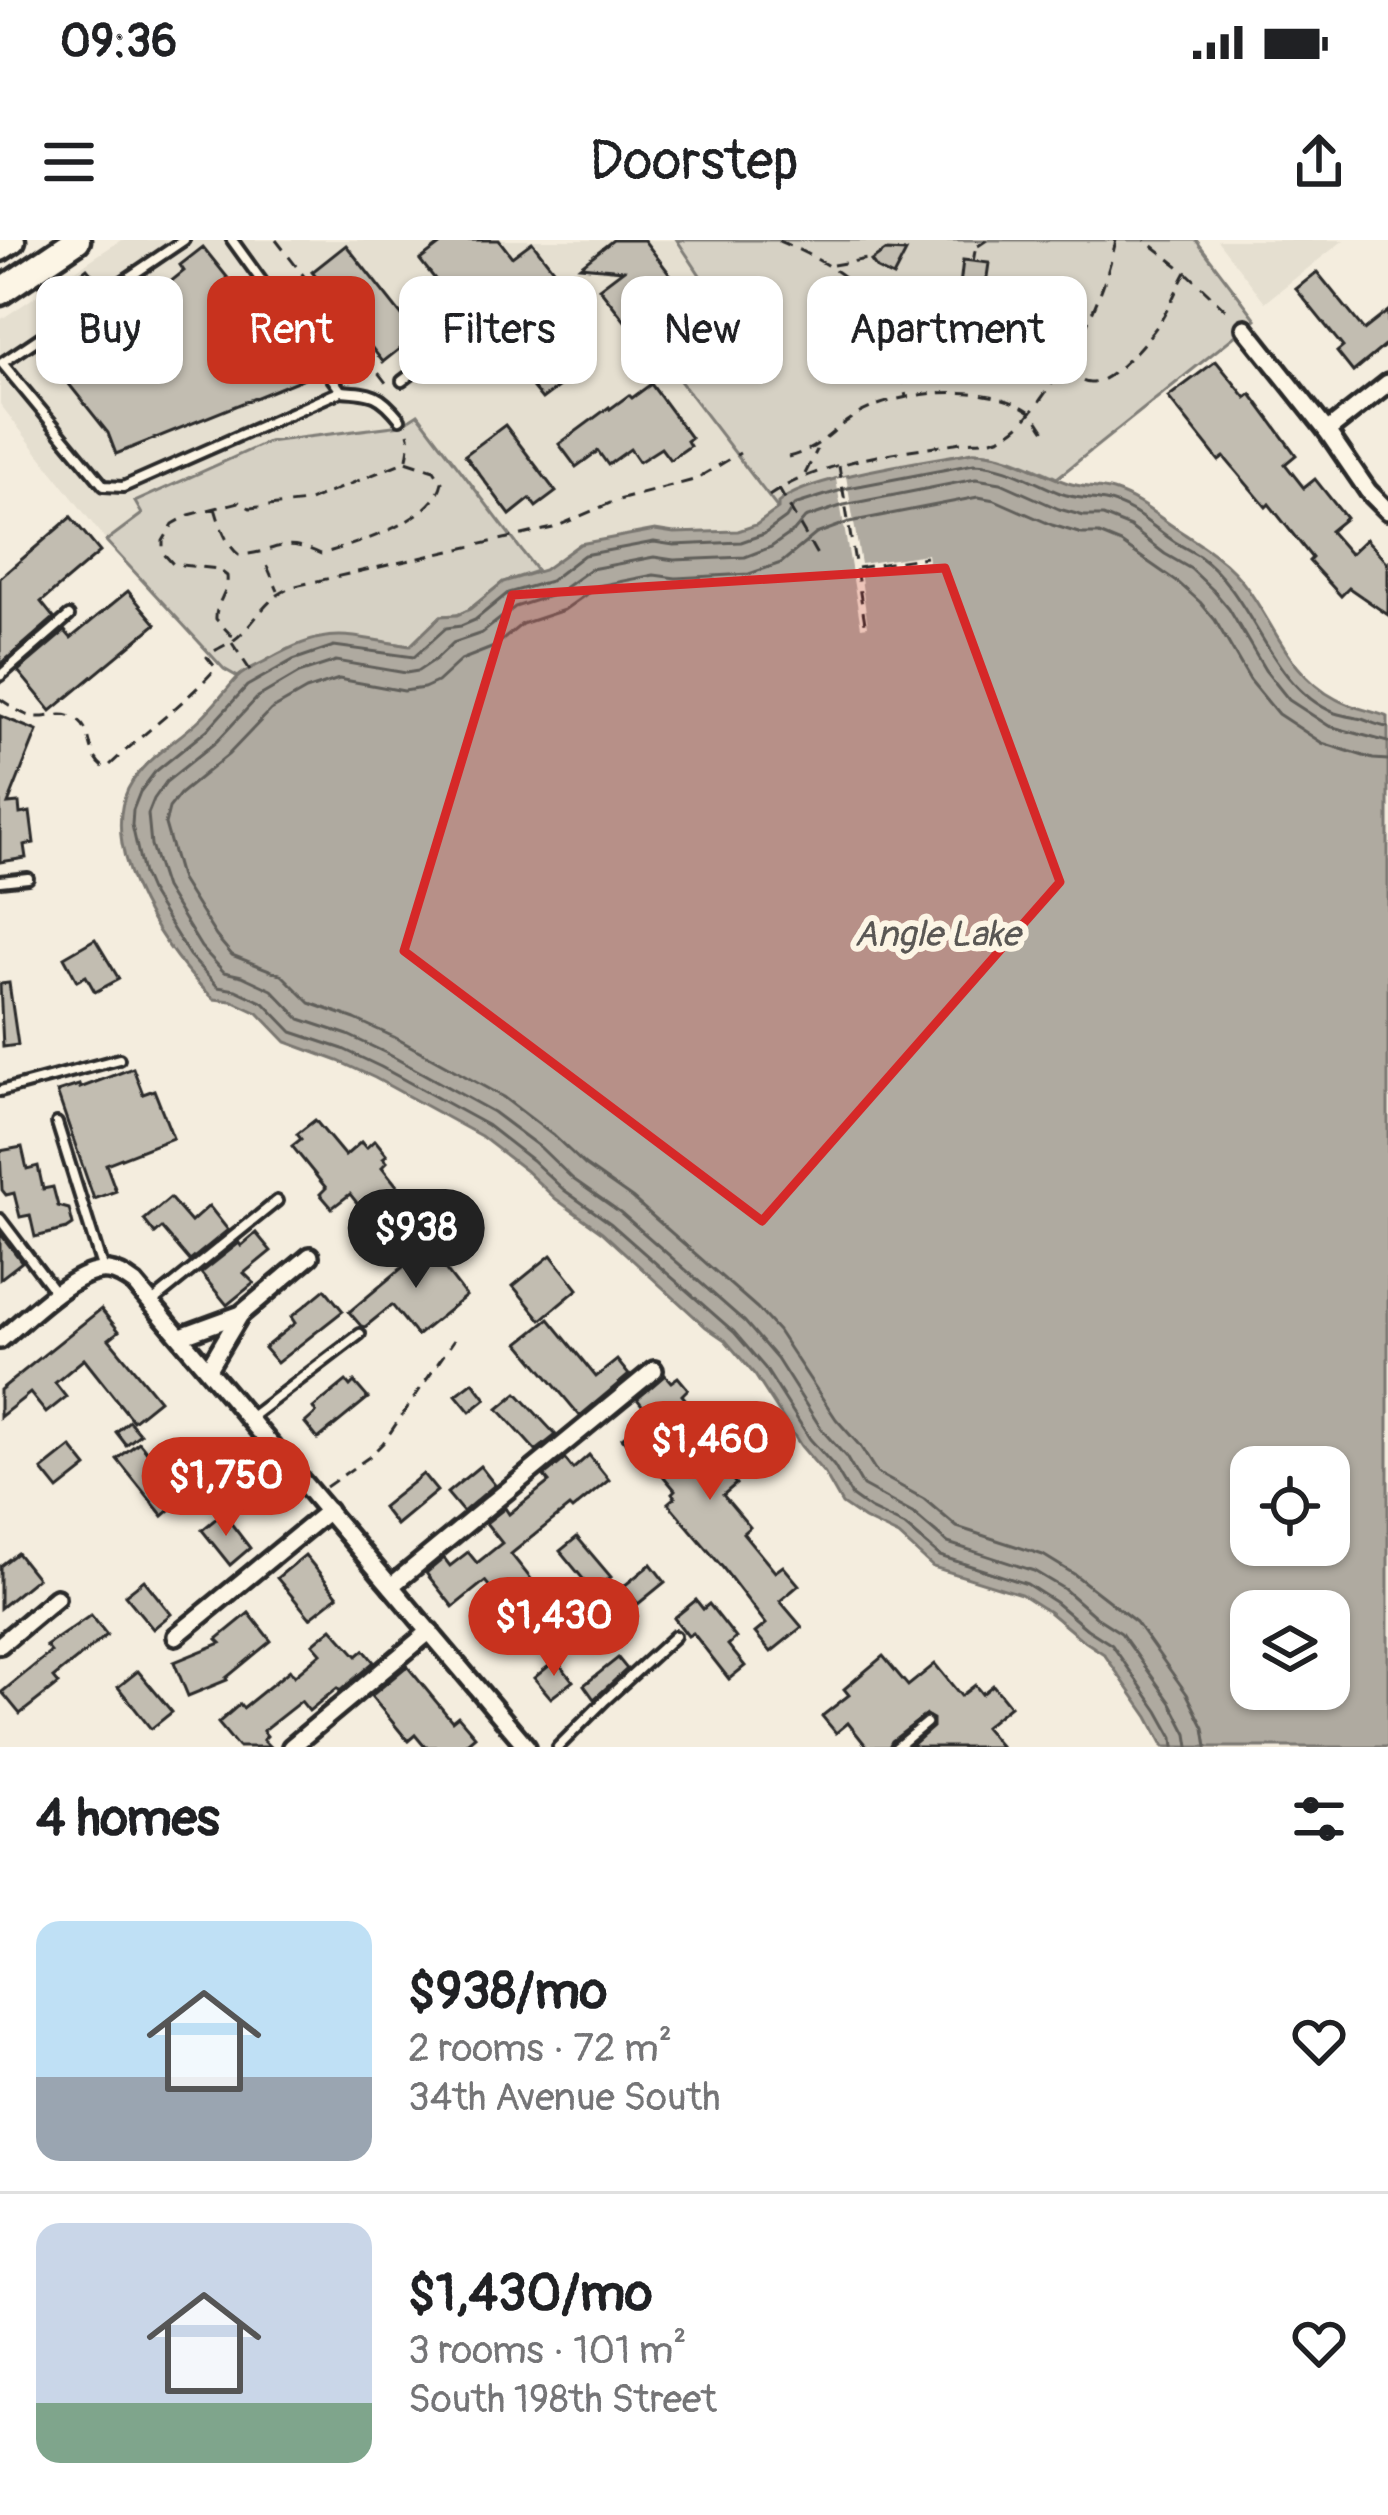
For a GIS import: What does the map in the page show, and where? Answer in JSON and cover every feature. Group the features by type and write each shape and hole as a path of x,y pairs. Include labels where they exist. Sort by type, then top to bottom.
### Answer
{"main road":[{"path":"0,292 77,240"}],"street":[{"path":"1245,328 1388,511"},
{"path":"1327,431 1388,383"},
{"path":"208,1369 241,1314 310,1256"},
{"path":"2,1334 88,1274 103,1270 135,1284 527,1747"},
{"path":"181,1336 241,1314"},
{"path":"391,1586 654,1370"},
{"path":"176,1636 328,1511"},
{"path":"0,1645 56,1598"},
{"path":"291,1747 430,1631"}],"lane":[{"path":"130,276 184,240"},
{"path":"232,240 341,391"},
{"path":"36,340 1,363 104,486 123,487 341,391 373,394 406,422"},
{"path":"0,676 69,616"},
{"path":"0,881 28,878"},
{"path":"0,1091 119,1059"},
{"path":"57,1124 103,1270"},
{"path":"152,1302 277,1201"},
{"path":"0,1219 56,1294"},
{"path":"250,1418 360,1334"},
{"path":"558,1747 675,1636"},
{"path":"897,1747 926,1723"}],"path":[{"path":"276,240 397,397"},
{"path":"973,262 977,243 987,240"},
{"path":"1087,325 1116,240"},
{"path":"1145,240 1245,328"},
{"path":"779,241 832,266 862,292 893,340 907,398"},
{"path":"832,266 873,258"},
{"path":"1087,383 1108,377 1159,323 1186,272"},
{"path":"769,496 805,476 839,466 1003,436 1031,412 1052,384"},
{"path":"805,476 832,432 857,414 907,398 943,392 999,399 1031,412 1046,433"},
{"path":"406,422 410,440 406,460"},
{"path":"788,457 820,446"},
{"path":"0,699 28,716 75,718 86,732 97,764 106,770 205,680 216,668 207,657 239,637 279,592 553,528 615,501 694,481 740,453"},
{"path":"215,508 231,548 239,555 278,545 301,545 321,554 358,543 422,511 440,494 442,482 434,470 406,460 307,502 250,508 239,502 215,508 173,524 164,553 172,565 218,569 227,576 216,619 239,637"},
{"path":"839,466 865,623"},
{"path":"779,489 818,555"},
{"path":"856,569 926,557"},
{"path":"267,566 279,592"},
{"path":"231,641 250,670"},
{"path":"314,1494 382,1443 454,1340"}],"highlighted area":[{"path":"945,568 1060,882 762,1221 404,951 512,595"}],"shaded area":[{"path":"121,240 677,240 701,276 621,276 621,384 683,384 778,509 738,531 655,530 580,544 537,571 418,415 401,425 268,442 136,502 142,513 106,541 0,404 0,320 36,296 36,384 183,384 183,276 67,276"},
{"path":"677,240 1196,240 1256,319 1057,478 1006,457 973,452 835,479 805,490 778,509 682,384 783,384 783,276 701,276"},
{"path":"1217,240 1344,240 1265,302"},
{"path":"418,414 537,571 503,582 470,609 441,616 410,646 385,642 288,649 238,677 224,669 106,541 142,514 135,502 268,442 401,425"}],"water":[{"name":"Angle Lake","path":"973,452 998,455 1068,483 1113,491 1141,504 1234,572 1291,658 1318,687 1342,702 1388,717 1388,1747 1164,1747 1104,1654 1049,1612 1021,1594 933,1567 899,1536 842,1504 755,1375 725,1340 525,1170 481,1136 375,1078 286,1042 258,1013 214,999 158,931 129,872 121,815 128,789 151,759 205,714 240,675 290,648 324,637 410,646 441,616 470,609 503,582 544,570 580,544 655,530 738,531 756,525 792,494 870,471"}],"pier":[{"path":"846,476 861,564 927,554 928,561 860,572 868,626 861,627 836,479"}],"building":[{"path":"446,240 499,240 512,257 532,242 558,276 433,276 420,260"},
{"path":"613,240 644,240 671,276 621,276 621,316 599,288 623,270 580,266"},
{"path":"346,245 370,276 315,276 312,272"},
{"path":"203,247 226,276 207,276 207,384 290,384 116,454 108,433 69,384 183,384 183,276 178,276 184,271 180,265"},
{"path":"885,251 906,252 894,276 871,261"},
{"path":"963,260 989,263 987,276 961,276"},
{"path":"1317,272 1364,330 1388,311 1388,343 1353,372 1337,352 1343,347 1296,289"},
{"path":"375,282 399,312 399,349 383,362 375,352"},
{"path":"1216,361 1246,398 1251,394 1296,455 1285,464 1304,488 1315,479 1346,518 1330,531 1350,554 1366,539 1388,563 1388,615 1349,588 1341,596 1309,561 1312,558 1269,504 1266,507 1224,457 1219,461 1168,397"},
{"path":"538,384 562,384 542,399 533,388"},
{"path":"651,384 691,438 690,446 670,460 661,448 639,462 630,449 608,465 598,451 576,467 559,444 609,407 629,395 632,398"},
{"path":"505,425 556,492 536,507 530,499 510,515 465,455"},
{"path":"71,517 100,552 41,602 54,618 0,665 0,578"},
{"path":"128,591 156,624 51,711 18,671 65,631 71,638"},
{"path":"0,716 37,731 8,804 19,803 20,814 30,812 34,843 24,845 26,858 0,862"},
{"path":"95,939 119,979 95,992 86,976 77,981 64,957"},
{"path":"9,983 18,1045 3,1047 0,984"},
{"path":"133,1068 143,1094 154,1090 173,1138 106,1164 116,1191 94,1199 57,1092"},
{"path":"315,1120 345,1156 361,1142 366,1148 375,1140 387,1155 382,1167 413,1206 381,1233 350,1194 332,1208 320,1194 326,1188 292,1146 301,1139 297,1134"},
{"path":"22,1147 27,1169 38,1166 43,1189 53,1187 58,1206 69,1209 73,1225 67,1229 35,1237 30,1215 20,1217 14,1193 6,1195 2,1190 0,1151"},
{"path":"170,1198 191,1222 209,1206 228,1230 190,1261 162,1228 155,1234 144,1220"},
{"path":"0,1233 22,1262 0,1279"},
{"path":"256,1233 271,1251 244,1273 254,1283 227,1305 201,1273"},
{"path":"439,1237 457,1259 445,1269 466,1296 417,1336 392,1305 361,1326 349,1312"},
{"path":"551,1255 578,1289 541,1320 513,1286"},
{"path":"325,1289 343,1311 277,1363 264,1348"},
{"path":"101,1309 119,1331 109,1339 159,1400 133,1421 84,1359 55,1383 66,1397 46,1413 30,1393 0,1417 0,1390"},
{"path":"549,1319 596,1377 617,1360 629,1375 580,1416 519,1343"},
{"path":"665,1375 671,1382 678,1377 688,1389 682,1395 718,1447 711,1453 736,1484 723,1495 750,1527 743,1533 775,1572 783,1566 799,1585 780,1601 802,1627 771,1652 755,1633 766,1624 668,1503 675,1490 644,1453 638,1458 622,1438 650,1415 637,1399"},
{"path":"346,1381 350,1386 354,1382 368,1398 318,1439 305,1423 316,1413 313,1408"},
{"path":"473,1382 486,1399 470,1412 456,1395"},
{"path":"517,1393 556,1435 536,1451 498,1409"},
{"path":"129,1421 140,1434 126,1445 116,1432"},
{"path":"139,1442 184,1498 163,1516 117,1459"},
{"path":"71,1447 87,1467 58,1490 42,1470"},
{"path":"589,1455 609,1480 511,1554 543,1594 514,1617 485,1581 453,1607 426,1573 444,1558 450,1566 468,1552 477,1563 502,1543 486,1523 505,1508 509,1514 549,1482 544,1476 565,1459 573,1469"},
{"path":"480,1466 495,1485 463,1512 447,1493"},
{"path":"423,1474 437,1491 396,1525 382,1507"},
{"path":"223,1513 250,1548 230,1565 202,1530"},
{"path":"577,1537 611,1577 593,1591 560,1551"},
{"path":"17,1553 37,1578 0,1608 0,1566"},
{"path":"305,1555 338,1596 310,1618 277,1578"},
{"path":"651,1564 665,1582 638,1604 624,1586"},
{"path":"144,1580 171,1614 153,1629 125,1595"},
{"path":"696,1600 703,1609 709,1604 736,1638 728,1645 745,1666 729,1679 693,1633 688,1636 674,1618"},
{"path":"249,1613 271,1641 227,1680 188,1696 174,1662 221,1643 217,1639"},
{"path":"91,1615 107,1635 53,1678 58,1684 20,1714 2,1692 51,1652 46,1646"},
{"path":"332,1628 357,1656 364,1650 374,1662 309,1711 301,1701 263,1731 267,1736 263,1740 270,1747 238,1747 218,1723 290,1670 294,1676 321,1653 313,1644"},
{"path":"883,1656 908,1686 935,1664 961,1696 975,1685 982,1694 993,1685 1010,1706 984,1727 1001,1747 910,1747 933,1727 933,1719 926,1715 889,1747 867,1747 848,1723 836,1733 822,1716 849,1695 844,1689"},
{"path":"618,1658 627,1669 594,1699 584,1685"},
{"path":"556,1660 573,1681 551,1698 534,1678"},
{"path":"407,1666 452,1721 458,1716 475,1736 462,1747 425,1747 415,1735 408,1741 371,1696"},
{"path":"138,1671 172,1712 151,1729 118,1687"}]}
